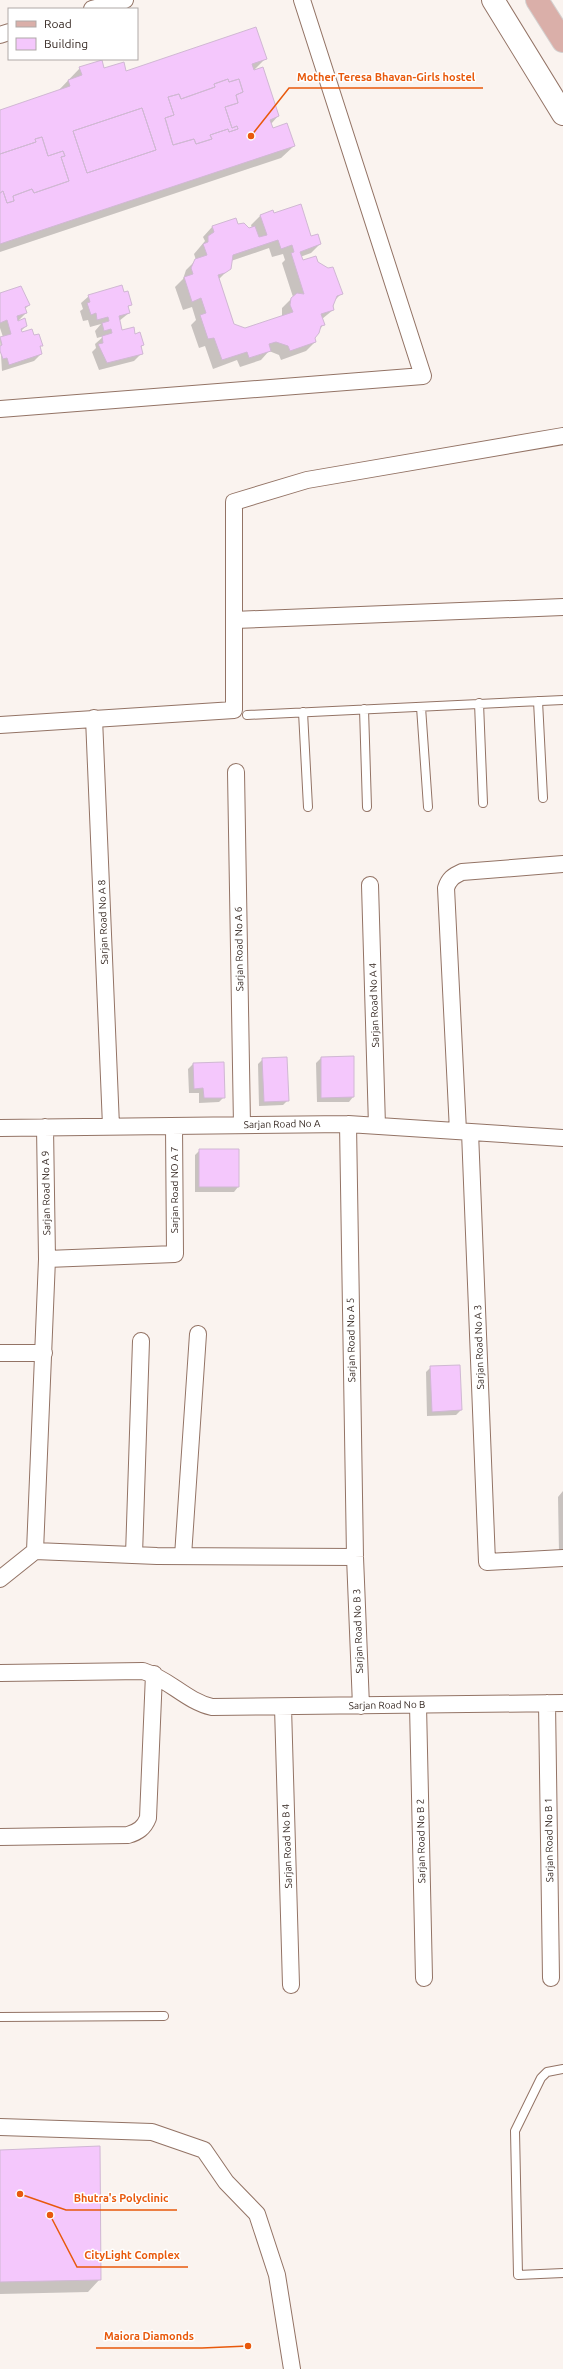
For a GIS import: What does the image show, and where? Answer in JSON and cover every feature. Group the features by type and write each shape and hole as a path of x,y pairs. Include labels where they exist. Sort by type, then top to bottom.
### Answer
{"main road":[{"path":"537,0 563,41"}],"street":[{"path":"96,8 125,0"},
{"path":"0,409 423,376 302,0"},
{"path":"493,0 563,114"},
{"path":"0,724 234,710 234,502 307,480 563,436"},
{"path":"234,620 563,607"},
{"name":"Sarjan Road No A 8","path":"94,718 112,1126"},
{"name":"Sarjan Road No A 6","path":"236,772 242,1125"},
{"name":"Sarjan Road No A 3","path":"563,864 462,872 453,876 448,881 446,888 464,1132 487,1562 563,1558"},
{"name":"Sarjan Road No A 4","path":"370,885 377,1126"},
{"name":"Sarjan Road No A","path":"0,1128 348,1124 563,1138"},
{"name":"Sarjan Road No A 5","path":"348,1124 355,1557"},
{"name":"Sarjan Road NO A 7","path":"47,1258 175,1254 174,1126"},
{"name":"Sarjan Road No A 9","path":"35,1551 47,1258 45,1127"},
{"path":"183,1556 198,1334"},
{"path":"134,1555 141,1341"},
{"path":"0,1353 44,1353"},
{"path":"0,1579 35,1551 183,1556 355,1557"},
{"name":"Sarjan Road No B 3","path":"355,1557 361,1706"},
{"path":"0,1673 132,1670 154,1674 148,1818 145,1825 136,1833 128,1835 0,1837"},
{"name":"Sarjan Road No B","path":"154,1674 193,1701 212,1707 563,1703"},
{"name":"Sarjan Road No B 1","path":"547,1703 551,1978"},
{"name":"Sarjan Road No B 2","path":"418,1705 424,1978"},
{"name":"Sarjan Road No B 4","path":"283,1706 291,1986"},
{"path":"0,2127 152,2132 204,2150 226,2182 257,2214 277,2275 292,2369"}],"lane":[{"path":"247,715 563,700"},
{"path":"538,701 543,798"},
{"path":"479,703 483,803"},
{"path":"421,707 428,807"},
{"path":"364,709 367,808"},
{"path":"304,712 308,807"},
{"path":"0,2017 164,2016"},
{"path":"563,2069 547,2072 541,2078 514,2131 518,2275 563,2273"}],"building":[{"path":"256,27 267,59 252,64 254,70 263,67 279,116 270,120 273,128 287,123 295,146 0,244 0,193 3,191 7,203 14,201 13,196 32,189 34,193 69,181 61,157 65,156 63,151 48,156 42,137 35,139 36,142 0,154 0,110 70,86 68,80 82,75 79,67 102,60 104,68 124,62 126,71","holes":["228,79 229,82 239,79 243,92 236,95 238,103 225,107 232,128 237,126 238,129 229,132 228,129 210,135 212,139 196,144 194,139 173,145 165,118 174,115 168,97 179,94 181,99 215,87 214,84","142,108 156,150 87,173 73,131"]},
{"path":"228,79 229,82 239,79 243,92 236,95 238,103 225,107 232,128 237,126 238,129 229,132 228,129 210,135 212,139 196,144 194,139 173,145 165,118 174,115 168,97 179,94 181,99 215,87 214,84"},
{"path":"142,108 156,150 87,173 73,131"},
{"path":"42,137 48,156 63,151 65,156 61,157 69,181 34,193 32,189 13,196 14,201 7,203 3,191 0,193 0,154 36,142 35,139"},
{"path":"301,204 311,236 318,234 321,244 300,252 303,260 316,256 318,262 328,268 333,267 343,294 337,296 333,306 334,310 321,314 325,325 321,326 319,333 315,338 316,342 290,351 288,346 276,342 269,344 271,351 249,358 247,352 222,360 214,338 208,339 200,315 206,313 201,298 192,302 184,277 193,274 191,268 195,259 207,255 203,244 208,242 208,236 214,232 212,226 236,218 238,224 244,223 249,228 255,226 259,237 267,235 260,215 273,210 274,213","holes":["278,240 281,249 292,245 294,252 291,253 304,294 297,293 291,298 290,305 293,312 245,328 234,324 218,275 231,269 233,255"]},
{"path":"122,285 124,292 128,291 132,305 128,306 130,313 119,316 122,330 134,327 135,334 140,332 144,345 141,346 143,354 107,363 98,344 103,343 102,336 112,333 111,329 104,331 102,323 109,321 108,317 97,320 96,313 91,315 87,303 90,302 88,295"},
{"path":"21,286 30,305 25,307 27,313 17,316 18,321 25,318 27,326 21,329 22,332 32,329 34,335 39,334 43,346 40,346 42,354 9,365 7,358 3,359 0,351 0,346 2,345 0,337 11,334 7,320 0,323 0,293"},
{"path":"354,1056 354,1097 321,1098 321,1057"},
{"path":"287,1057 289,1101 264,1102 262,1058"},
{"path":"224,1062 225,1098 204,1098 203,1088 194,1089 193,1063"},
{"path":"199,1149 239,1149 239,1187 199,1187"},
{"path":"460,1365 462,1410 432,1412 430,1366"},
{"path":"100,2146 101,2280 0,2282 0,2150"}],"place":[{"name":"Mother Teresa Bhavan-Girls hostel","path":"251,136"},
{"name":"Bhutra's Polyclinic","path":"20,2194"},
{"name":"CityLight Complex","path":"50,2215"},
{"name":"Maiora Diamonds","path":"248,2346"}]}
